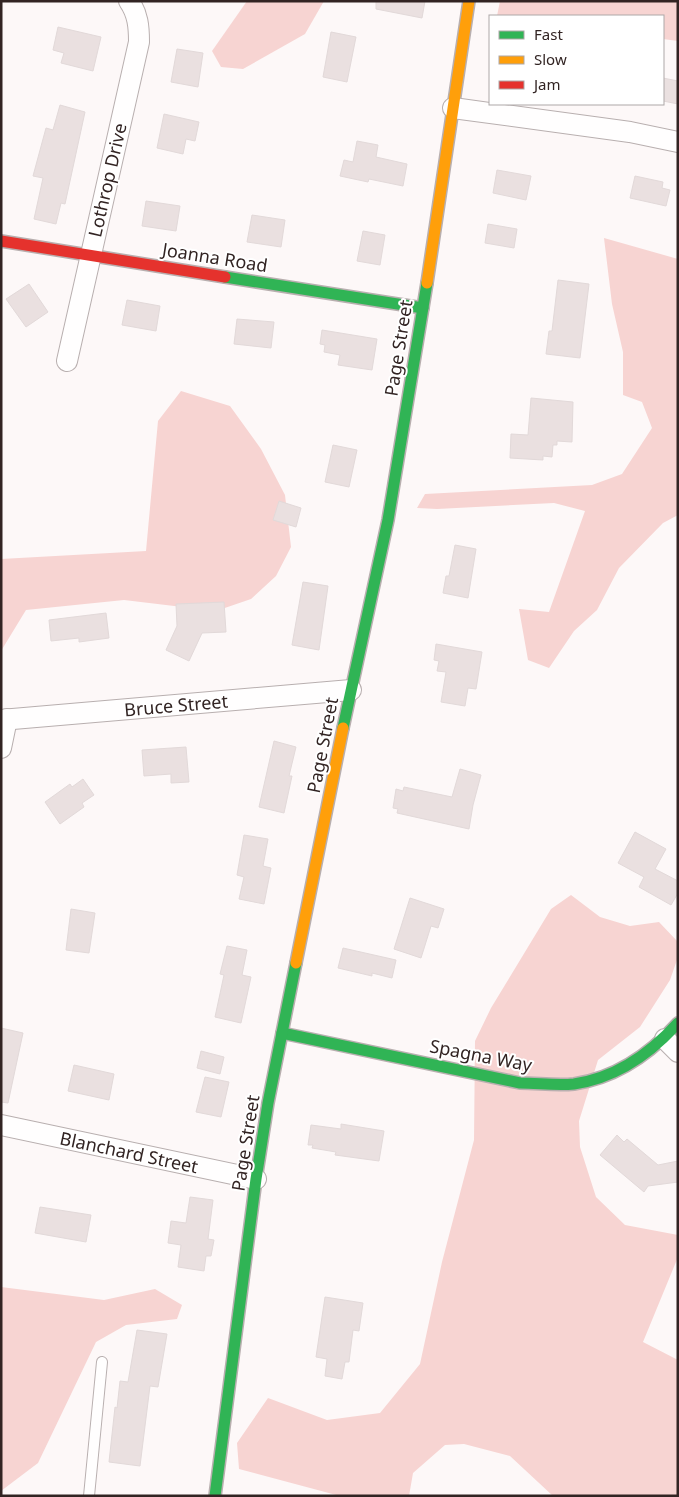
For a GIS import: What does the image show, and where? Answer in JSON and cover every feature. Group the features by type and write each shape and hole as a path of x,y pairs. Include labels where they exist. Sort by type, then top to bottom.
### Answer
{"main road":[{"name":"Page Street","path":"215,1496 256,1179 268,1103 351,690 388,520 469,1"},
{"name":"Joanna Road","path":"1,241 422,308"},
{"name":"Spagna Way","path":"282,1033 520,1083 556,1086 592,1081 618,1072 640,1059 671,1045 678,1023"}],"street":[{"name":"Lothrop Drive","path":"67,361 139,42 139,28 136,15 129,1"},
{"path":"453,108 630,132 678,142"},
{"name":"Bruce Street","path":"4,719 351,690"},
{"path":"1,748 4,719"},
{"name":"Blanchard Street","path":"1,1126 256,1179"}],"lane":[{"path":"89,1496 102,1362"}],"shaded area":[{"path":"247,1 324,1 305,34 243,69 221,67 212,51"},
{"path":"500,1 678,1 678,41 664,39 664,15 497,15"},
{"path":"604,238 678,259 678,515 663,523 619,568 597,610 574,631 549,668 528,660 519,609 549,612 585,511 554,503 437,509 417,508 425,494 592,485 622,474 652,428 642,402 623,395 623,352 612,304"},
{"path":"181,391 230,406 261,449 285,495 291,547 276,576 251,599 216,611 124,600 26,610 1,651 1,559 146,551 158,421"},
{"path":"571,895 600,917 630,926 659,922 678,942 678,957 670,980 640,1027 598,1060 579,1121 580,1147 596,1197 625,1225 678,1235 678,1257 643,1342 678,1360 678,1496 553,1496 510,1456 464,1444 445,1445 413,1473 409,1496 340,1496 239,1469 237,1443 268,1398 327,1420 380,1413 420,1364 442,1262 474,1140 475,1041 491,1008 551,909"},
{"path":"1,1287 104,1300 155,1289 182,1305 177,1319 126,1325 96,1342 38,1463 1,1491"}],"building":[{"path":"376,1 425,1 422,18 376,9"},
{"path":"58,27 101,37 93,71 61,63 64,53 53,50"},
{"path":"331,32 356,37 347,82 323,77"},
{"path":"177,49 203,53 198,87 171,82"},
{"path":"664,78 678,81 678,104 664,101"},
{"path":"60,105 85,112 65,204 61,203 56,224 34,219 43,178 33,176 46,128 53,130"},
{"path":"164,114 199,122 195,141 186,139 183,154 157,148"},
{"path":"357,141 378,145 376,157 407,164 403,186 369,179 368,182 340,176 344,160 353,162"},
{"path":"497,170 531,176 526,200 493,193"},
{"path":"635,176 663,182 662,188 670,190 666,206 630,198"},
{"path":"146,201 180,206 176,231 142,226"},
{"path":"252,215 285,220 281,247 247,242"},
{"path":"488,224 517,229 514,248 485,243"},
{"path":"363,231 385,235 380,265 357,261"},
{"path":"558,280 589,284 580,358 546,354 549,331 552,331"},
{"path":"29,284 48,312 26,327 6,299"},
{"path":"127,300 160,306 156,331 122,325"},
{"path":"237,319 274,322 271,348 234,344"},
{"path":"322,330 377,339 372,370 338,365 340,355 324,352 325,345 320,344"},
{"path":"531,398 573,402 572,442 557,441 557,445 553,445 552,457 543,456 543,460 510,458 511,434 528,435"},
{"path":"333,445 357,450 349,487 325,482"},
{"path":"279,501 301,508 296,527 273,520"},
{"path":"455,545 476,549 468,598 443,593 446,576 449,576"},
{"path":"303,582 328,586 319,650 292,645"},
{"path":"224,602 226,632 202,633 189,661 166,650 177,626 176,604"},
{"path":"106,613 109,638 79,642 79,638 51,641 49,620"},
{"path":"436,644 482,652 476,689 468,688 465,706 441,702 446,672 437,671 439,661 434,660"},
{"path":"274,741 296,747 289,776 292,776 284,813 259,807"},
{"path":"186,747 189,782 171,783 171,774 144,776 142,750"},
{"path":"460,769 481,775 469,829 397,813 398,809 393,808 396,789 403,791 404,787 452,797"},
{"path":"83,779 94,795 82,803 84,807 60,824 45,802 70,784 72,787"},
{"path":"635,832 666,849 655,869 678,881 678,893 671,905 639,887 644,877 618,863"},
{"path":"244,835 268,839 263,866 271,868 264,904 239,899 244,877 237,875"},
{"path":"410,898 444,909 438,928 431,926 421,958 394,949"},
{"path":"71,909 95,913 89,953 66,950"},
{"path":"227,946 247,950 242,975 251,977 241,1023 215,1017 224,975 220,974"},
{"path":"343,948 396,960 392,978 372,973 372,976 338,968"},
{"path":"1,1028 23,1033 8,1103 1,1102"},
{"path":"201,1051 224,1057 220,1074 197,1068"},
{"path":"74,1065 114,1074 109,1100 68,1091"},
{"path":"205,1077 229,1082 221,1117 196,1112"},
{"path":"341,1124 384,1131 379,1161 335,1155 336,1152 312,1148 313,1145 308,1145 311,1125 341,1129"},
{"path":"617,1135 624,1142 627,1139 658,1165 678,1161 678,1182 648,1186 644,1192 600,1155"},
{"path":"190,1197 213,1200 208,1239 214,1240 211,1256 206,1256 204,1271 178,1267 181,1245 168,1243 171,1221 186,1223"},
{"path":"40,1207 91,1215 86,1242 35,1233"},
{"path":"325,1297 363,1303 359,1331 353,1330 349,1362 345,1362 342,1379 325,1376 327,1359 316,1357"},
{"path":"137,1330 167,1334 158,1387 150,1386 140,1466 109,1462 120,1381 128,1382"}],"traffic: fast":[{"path":"225,277 423,308"},
{"path":"343,728 388,520 427,283"},
{"path":"215,1496 256,1179 268,1103 296,963"},
{"path":"282,1033 520,1083 567,1085 604,1076 631,1063 656,1045 678,1023"}],"traffic: slow":[{"path":"427,283 469,1"},
{"path":"296,963 343,728"}],"traffic: jam":[{"path":"1,241 225,277"}]}
